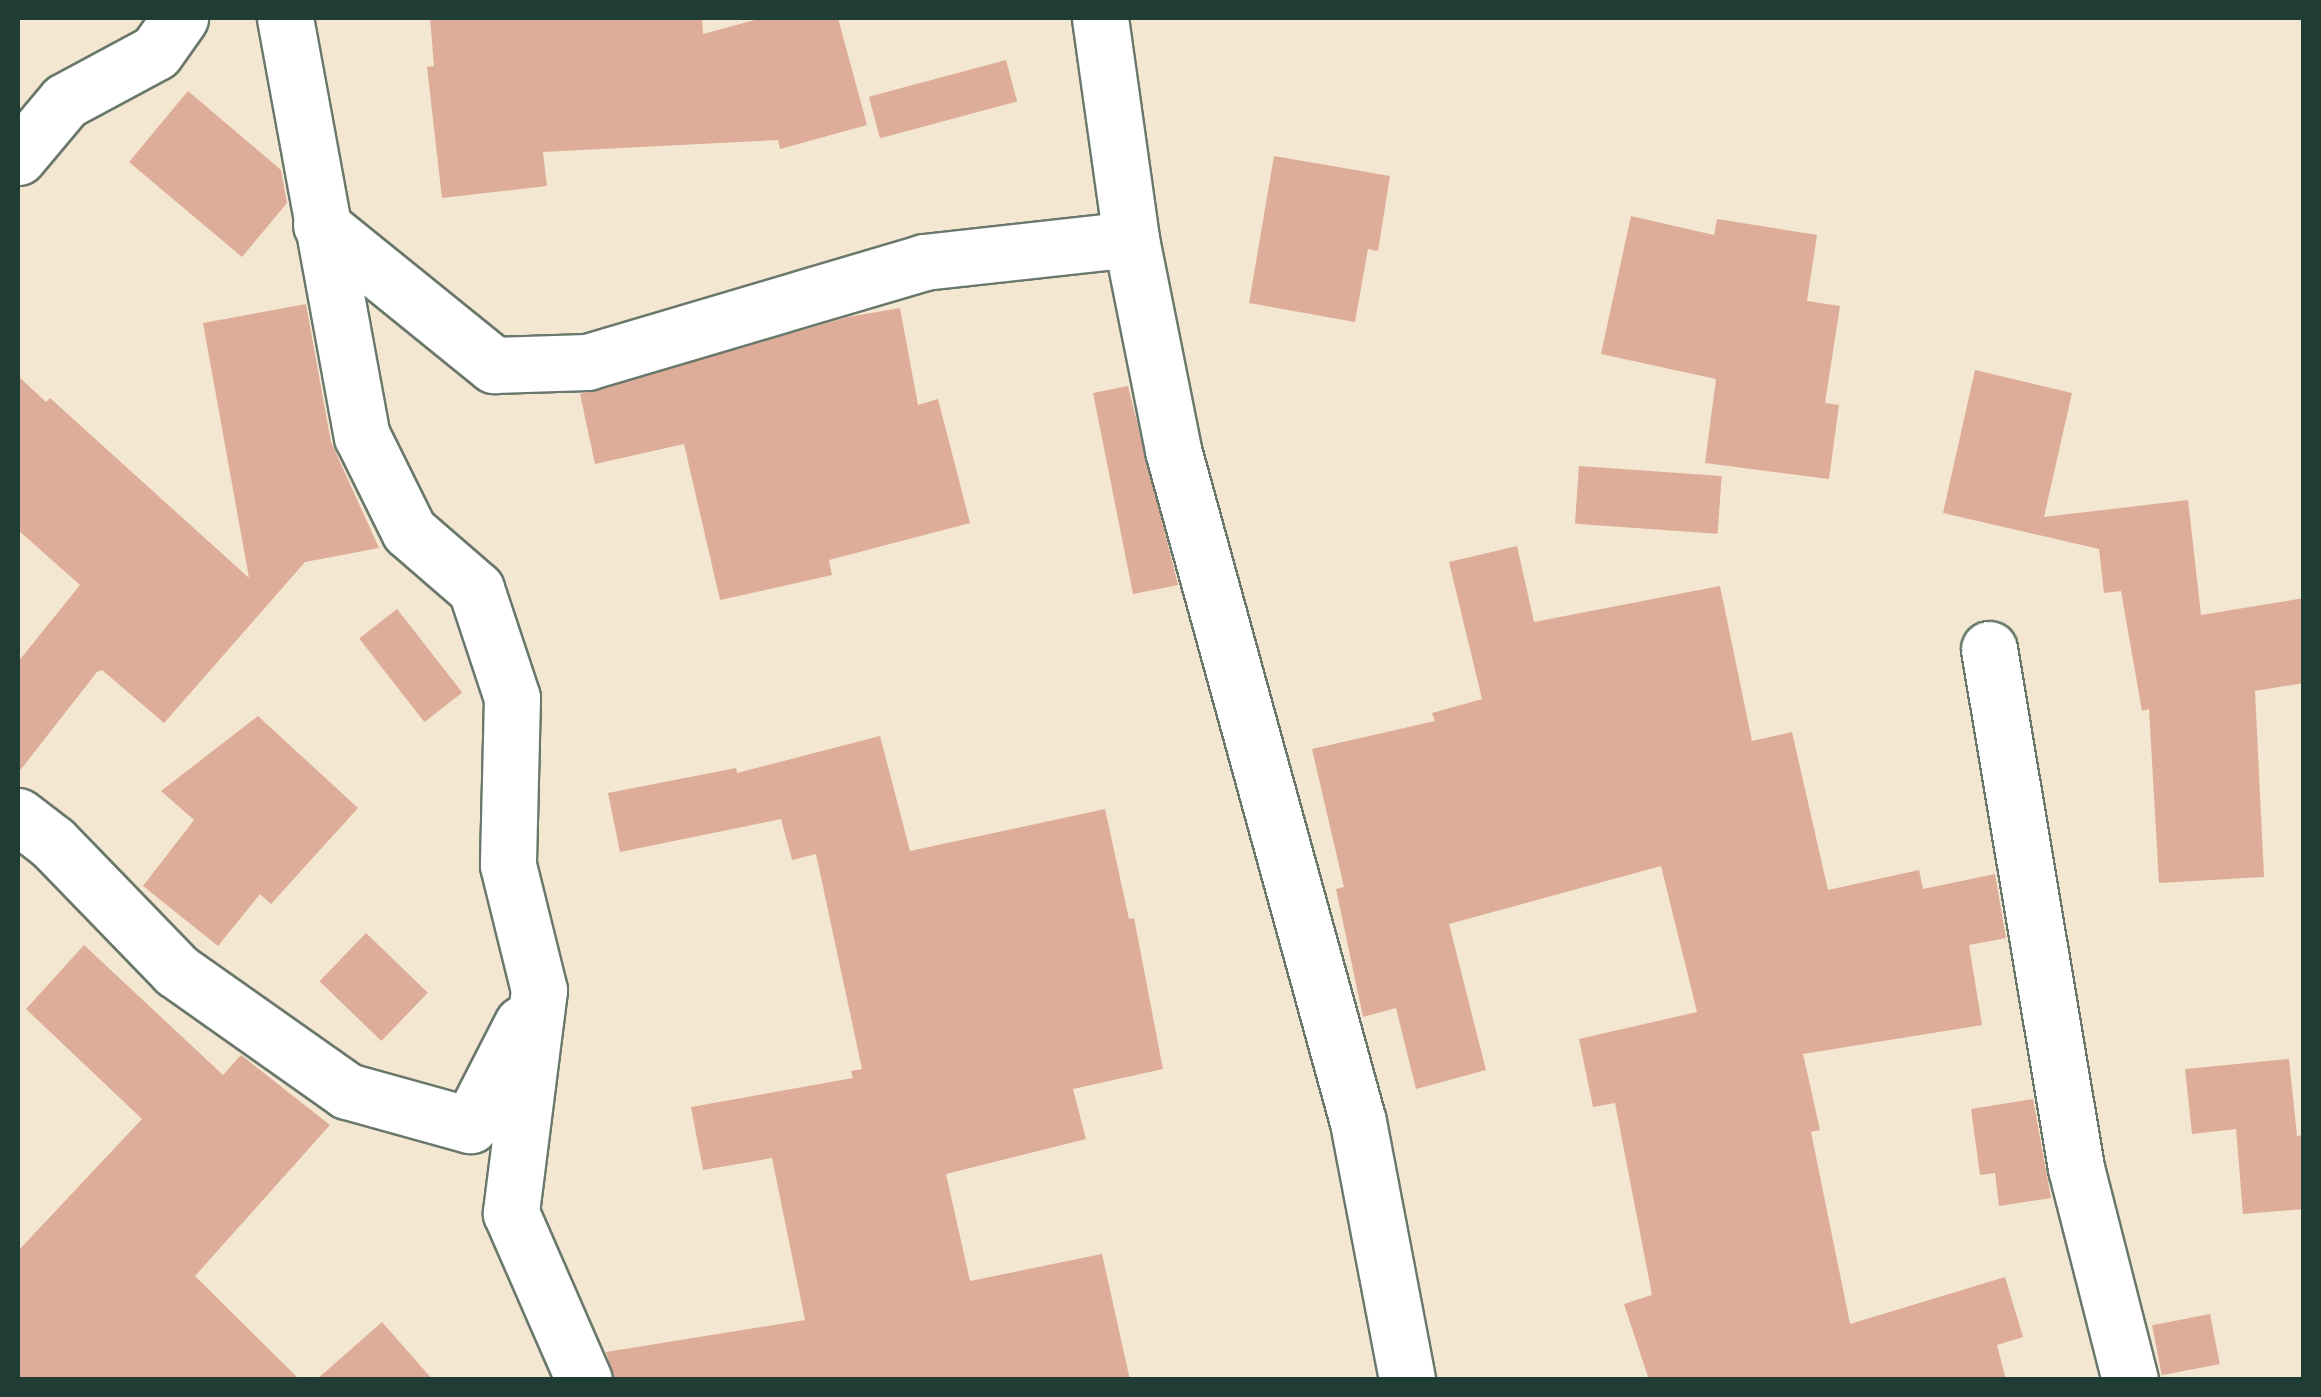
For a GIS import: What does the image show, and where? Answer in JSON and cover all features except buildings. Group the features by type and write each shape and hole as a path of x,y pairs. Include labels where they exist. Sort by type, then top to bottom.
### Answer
{"street":[{"path":"18,157 65,101 156,52 180,18"},
{"path":"285,18 320,225 362,436 409,531 476,590 512,698 508,865 539,990 511,1212"},
{"path":"1100,18 1131,239 1173,450 1358,1122 1407,1380"},
{"path":"320,225 494,365 587,362 924,262 1131,239"},
{"path":"1989,649 2076,1168 2130,1380"},
{"path":"18,816 53,842 178,971 347,1092 470,1126 584,1380"},
{"path":"470,1126 539,990"}]}
